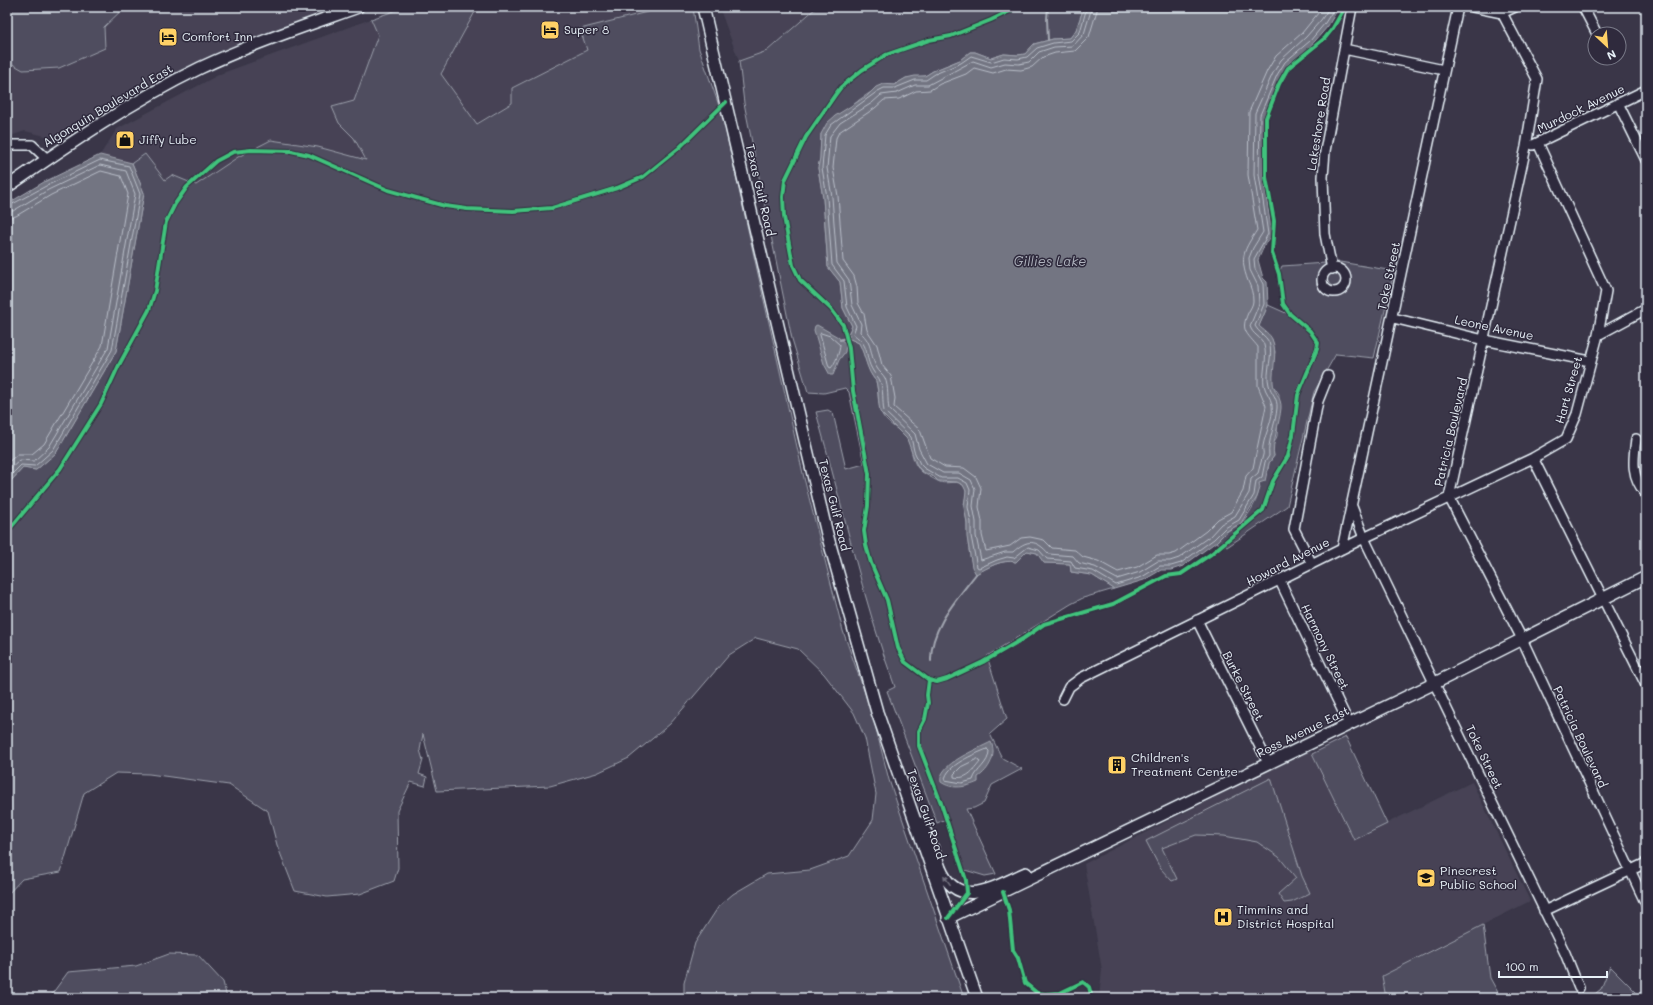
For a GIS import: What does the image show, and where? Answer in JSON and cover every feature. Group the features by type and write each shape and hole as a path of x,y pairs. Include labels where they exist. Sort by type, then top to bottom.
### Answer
{"main road":[{"name":"Algonquin Boulevard East","path":"47,159 140,100 200,68 278,36 358,7"},
{"name":"Texas Gulf Road","path":"703,7 827,534 877,712 977,998"},
{"path":"7,187 47,159"},
{"name":"Ross Avenue East","path":"948,918 1268,762 1435,683 1603,597 1646,577"},
{"path":"910,809 926,831 945,878 956,889 966,893 980,892 1027,873 1048,870"}],"street":[{"name":"Lakeshore Road","path":"1332,268 1325,234 1323,177 1325,151 1352,7"},
{"name":"Toke Street","path":"1342,549 1393,318 1458,7"},
{"path":"1473,7 1503,10 1515,7"},
{"path":"1583,7 1593,26"},
{"name":"Patricia Boulevard","path":"1503,10 1537,79 1526,147 1449,497 1522,639 1646,904"},
{"path":"1344,50 1444,70"},
{"name":"Murdock Avenue","path":"1526,147 1538,143 1646,90"},
{"path":"1618,103 1646,160"},
{"name":"Hart Street","path":"1533,458 1566,439 1577,414 1598,335 1606,291 1538,143"},
{"name":"Algonquin Boulevard East","path":"7,145 32,145 47,159"},
{"path":"1598,335 1646,309"},
{"name":"Leone Avenue","path":"1393,318 1484,340 1590,361"},
{"path":"1312,564 1294,529 1318,402 1328,376"},
{"path":"1636,440 1633,461 1637,482 1646,494"},
{"path":"1533,458 1646,685"},
{"name":"Howard Avenue","path":"1063,699 1069,687 1081,678 1197,620 1280,581 1364,538 1533,458"},
{"name":"Toke Street","path":"1351,503 1364,538 1565,953 1579,988"},
{"name":"Harmony Street","path":"1280,581 1349,724"},
{"name":"Burke Street","path":"1197,620 1268,762"},
{"path":"1544,911 1646,863"}],"shaded area":[{"path":"7,7 125,7 104,27 105,48 59,68 23,70 7,61"},
{"path":"125,7 334,7 196,63 53,138 25,131 7,137 7,61 23,70 59,68 105,48 104,27"},
{"path":"406,7 474,7 476,10 441,74 477,124 512,103 512,88 587,50 580,29 667,7 693,7 699,49 722,114 804,478 843,631 872,713 889,780 964,998 684,998 684,983 695,943 719,906 733,894 767,874 810,870 849,856 873,820 876,794 865,738 854,713 824,674 798,649 756,638 729,655 670,724 629,758 597,773 550,786 437,791 423,734 420,750 423,760 419,774 427,777 425,786 411,782 397,811 398,868 394,881 360,894 327,897 295,891 277,845 268,811 229,785 149,774 116,773 84,793 61,872 22,879 7,895 7,485 23,468 36,470 56,453 116,351 144,193 132,163 145,154 165,180 172,175 196,185 238,157 271,140 318,147 366,160 354,138 339,123 332,107 354,101 378,35 371,19"},
{"path":"474,7 667,7 581,29 588,50 512,88 512,103 476,124 441,74 476,10"},
{"path":"719,7 817,7 766,51 739,61"},
{"path":"817,7 1084,7 1076,30 1070,38 1053,39 1034,44 1025,54 1018,55 1004,54 991,58 975,52 970,52 960,60 933,71 925,76 906,78 894,85 883,84 859,100 821,134 818,168 823,198 828,267 840,282 843,308 852,326 847,336 848,338 859,343 868,368 876,381 881,412 885,419 907,439 918,469 940,482 955,482 962,484 964,487 966,493 964,508 967,521 967,536 976,574 990,566 1000,563 1011,561 1016,562 1027,551 1037,553 1044,563 1070,564 1071,572 1092,575 1114,589 1083,598 1071,604 987,656 1007,719 990,734 1002,758 1022,769 992,785 984,803 974,808 966,809 996,874 985,876 965,870 946,819 937,823 887,691 895,687 862,585 816,412 828,410 833,413 846,469 864,464 849,392 845,388 824,393 808,392 792,339 744,103 739,61 767,51"},
{"path":"371,19 378,35 354,101 333,107 339,123 354,138 366,161 318,147 238,157 196,185 172,175 165,180 145,154 132,163 100,155 117,129 220,74"},
{"path":"1340,262 1394,271 1374,358 1336,354 1314,392 1287,506 1227,547 1216,542 1226,532 1240,524 1248,515 1257,499 1259,483 1268,471 1269,463 1274,456 1272,448 1277,436 1279,394 1272,384 1272,366 1275,352 1272,339 1259,326 1268,305 1288,314 1279,290 1279,273 1282,266"},
{"path":"1346,737 1387,824 1354,840 1312,754"},
{"name":"Timmins and District Hospital","path":"1309,749 1354,839 1472,782 1530,901 1382,976 1386,998 1099,998 1102,970 1084,864"},
{"path":"1271,778 1302,876 1310,893 1292,902 1284,903 1278,894 1296,878 1279,857 1257,842 1224,836 1196,835 1162,848 1177,879 1172,881 1160,868 1146,841"},
{"path":"1483,925 1490,978 1501,998 1386,998 1382,976"},
{"path":"169,954 198,955 223,982 227,998 49,998 68,972 136,966"},
{"path":"1610,966 1642,998 1590,998 1601,989"}],"water":[{"name":"Gillies Lake","path":"1084,7 1339,7 1328,26 1309,48 1288,64 1264,116 1263,174 1272,236 1265,244 1258,260 1263,278 1267,282 1268,305 1259,326 1270,335 1274,344 1275,355 1273,385 1281,404 1273,451 1274,456 1269,463 1265,481 1259,483 1260,488 1257,497 1241,523 1227,531 1216,542 1183,566 1171,570 1161,570 1144,580 1114,589 1092,575 1071,572 1070,564 1044,563 1037,553 1027,551 1016,562 1011,561 990,566 976,574 972,567 967,537 967,523 964,506 966,491 963,485 957,482 938,481 934,477 923,472 917,466 907,439 880,412 876,381 868,368 859,343 848,338 847,336 852,326 843,308 840,282 828,267 823,198 818,168 821,134 827,123 835,116 867,96 876,87 883,84 894,85 906,78 925,76 933,71 960,60 970,52 975,52 991,58 1004,54 1018,55 1025,54 1034,44 1053,39 1070,38 1076,30"},
{"path":"100,155 132,163 144,193 116,351 56,453 36,470 23,468 7,485 7,204 44,182"},
{"path":"817,325 838,337 846,344 845,352 839,360 833,375 830,375 824,364 814,330 815,326"},
{"path":"991,742 993,752 991,762 986,770 978,777 978,782 955,787 945,785 941,782 941,775 952,763 968,753"}],"waterway":[{"path":"1048,7 1048,40"},
{"path":"840,340 849,336"},
{"path":"931,661 935,637 946,614 976,574"}],"cycle path":[{"path":"1018,7 991,20 951,36 929,40 886,55 862,70 841,87 835,95 806,137 785,180 783,197 784,217 793,265 800,280 831,309 843,325 849,348 853,391 869,474 868,506 864,531 871,563 887,600 898,648 905,662 929,680 937,682 947,679 983,662 1024,638 1044,624 1113,604 1166,576 1181,574 1211,554 1263,510 1273,481 1288,456 1293,435 1298,395 1317,349 1318,343 1310,331 1290,314 1283,304 1279,274 1272,253 1274,221 1266,177 1266,118 1279,84 1288,68 1325,38 1333,28 1345,7"},
{"path":"7,532 60,469 101,404 119,365 149,310 155,291 166,222 175,204 187,187 216,161 233,152 251,150 291,151 309,155 388,190 445,206 467,209 513,211 552,208 617,188 643,177 679,148 726,102"},
{"path":"929,680 927,695 928,703 925,719 919,731 919,746 941,803 966,880 967,893 948,918"},
{"path":"1003,892 1009,910 1013,950 1018,958 1025,983 1037,993 1045,994 1060,993 1083,982 1089,987 1092,998"}],"place":[{"name":"Super 8","path":"550,30"},
{"name":"Comfort Inn","path":"168,37"},
{"name":"Jiffy Lube","path":"125,140"},
{"name":"Children's Treatment Centre","path":"1117,765"},
{"name":"Pinecrest Public School","path":"1426,878"},
{"name":"Timmins and District Hospital","path":"1223,917"}]}
